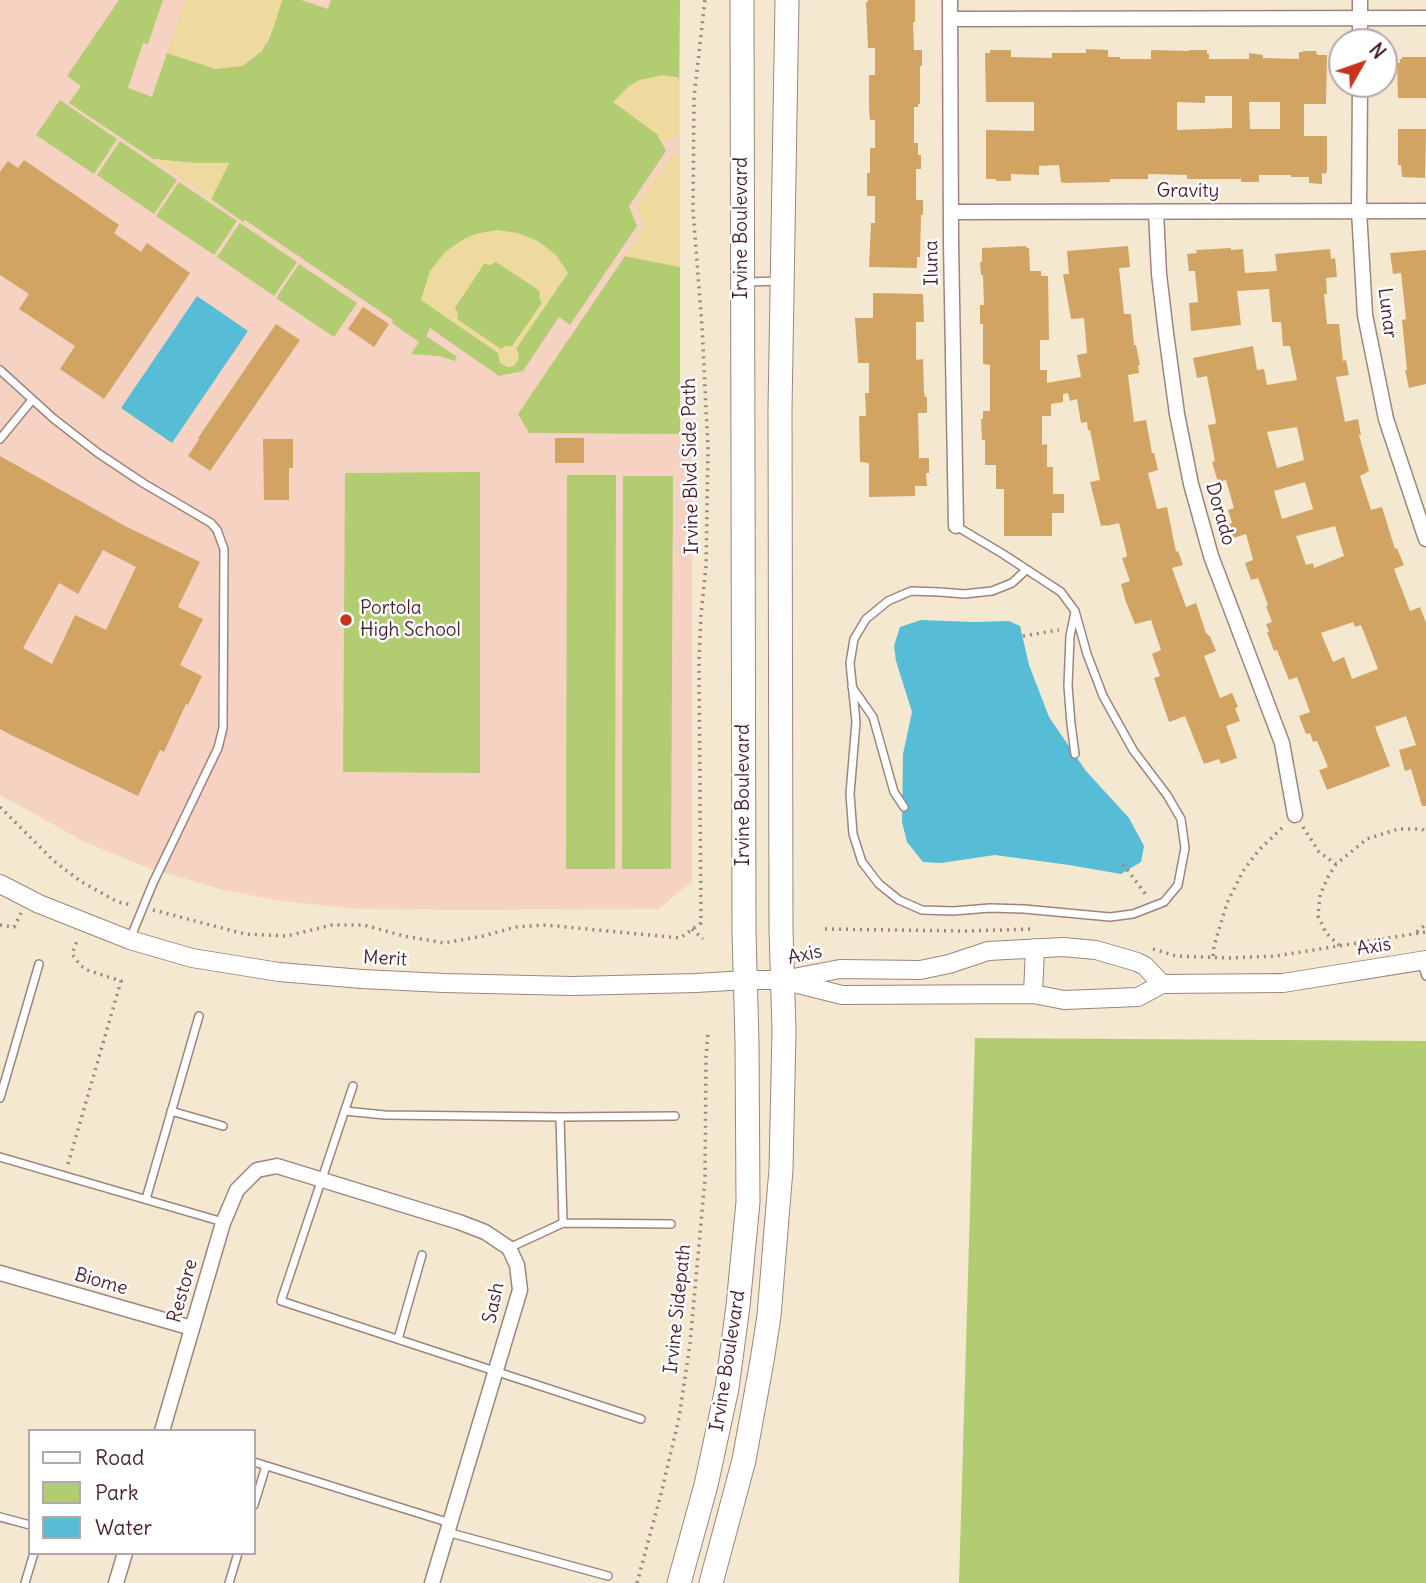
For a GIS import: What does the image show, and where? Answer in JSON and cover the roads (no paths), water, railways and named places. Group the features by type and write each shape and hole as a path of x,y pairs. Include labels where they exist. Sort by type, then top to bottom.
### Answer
{"main road":[{"name":"Irvine Boulevard","path":"679,1583 706,1485 727,1388 748,1202 744,932 742,0"},
{"name":"Irvine Boulevard","path":"711,1583 753,1416 769,1317 780,1169 784,1031 781,929 780,409 787,0"}],"street":[{"name":"Iluna","path":"950,0 956,526"},
{"path":"1360,0 1360,28"},
{"path":"950,19 1426,18"},
{"name":"Lunar","path":"1360,98 1359,211 1365,315 1386,419 1426,538"},
{"name":"Gravity","path":"951,212 1426,211"},
{"name":"Dorado","path":"1156,212 1161,286 1175,401 1191,484 1211,556 1282,743 1295,815"},
{"name":"Merit","path":"0,884 130,940 192,958 279,972 444,983 572,986 783,980"},
{"name":"Axis","path":"783,980 840,969 920,970 988,951 1063,947 1096,950 1145,966 1162,984"},
{"path":"1033,994 1035,948"},
{"name":"Axis","path":"783,980 842,995 1033,994 1064,1000 1138,997 1162,984 1283,983 1424,965"},
{"name":"Restore","path":"163,1429 223,1223 237,1190 257,1170 277,1166 322,1180"},
{"path":"322,1180 459,1222 485,1232 509,1248"},
{"name":"Sash","path":"432,1583 520,1290 517,1265 509,1248"},
{"name":"Biome","path":"0,1273 192,1328"},
{"path":"116,1583 124,1555"}],"lane":[{"path":"743,282 783,281"},
{"path":"0,370 32,400 98,453 211,523 217,530 224,549 223,728 218,748 142,908 130,940"},
{"path":"0,439 32,400"},
{"path":"956,526 1003,554 1061,592 1075,611 1103,696 1133,751 1167,795 1181,819 1185,848 1178,885 1164,902 1133,914 1110,917 1024,909 922,909 899,900 879,884 863,862 853,834 850,794 856,722 850,663 854,639 866,619 888,601 911,592 964,594 992,591 1012,583 1026,570"},
{"path":"1075,611 1068,654 1070,724 1075,754"},
{"path":"852,686 873,717 894,792 904,807"},
{"path":"0,1098 39,964"},
{"path":"146,1199 199,1016"},
{"path":"353,1086 281,1301 640,1419"},
{"path":"171,1111 223,1126"},
{"path":"345,1111 385,1115 675,1116"},
{"path":"561,1117 563,1223"},
{"path":"0,1157 223,1223"},
{"path":"509,1248 563,1223 671,1224"},
{"path":"398,1339 422,1255"},
{"path":"256,1463 448,1528 608,1576"},
{"path":"256,1498 266,1466"},
{"path":"0,1517 28,1524"},
{"path":"25,1583 33,1555"},
{"path":"229,1583 237,1555"}],"water":[{"path":"197,296 248,331 172,443 121,408"},
{"path":"921,620 1009,621 1020,626 1029,665 1049,717 1086,771 1129,818 1144,846 1141,862 1121,874 995,855 941,863 923,862 907,842 902,822 903,754 912,712 894,646 900,627"}],"place":[{"name":"Portola High School","path":"346,620"}]}
